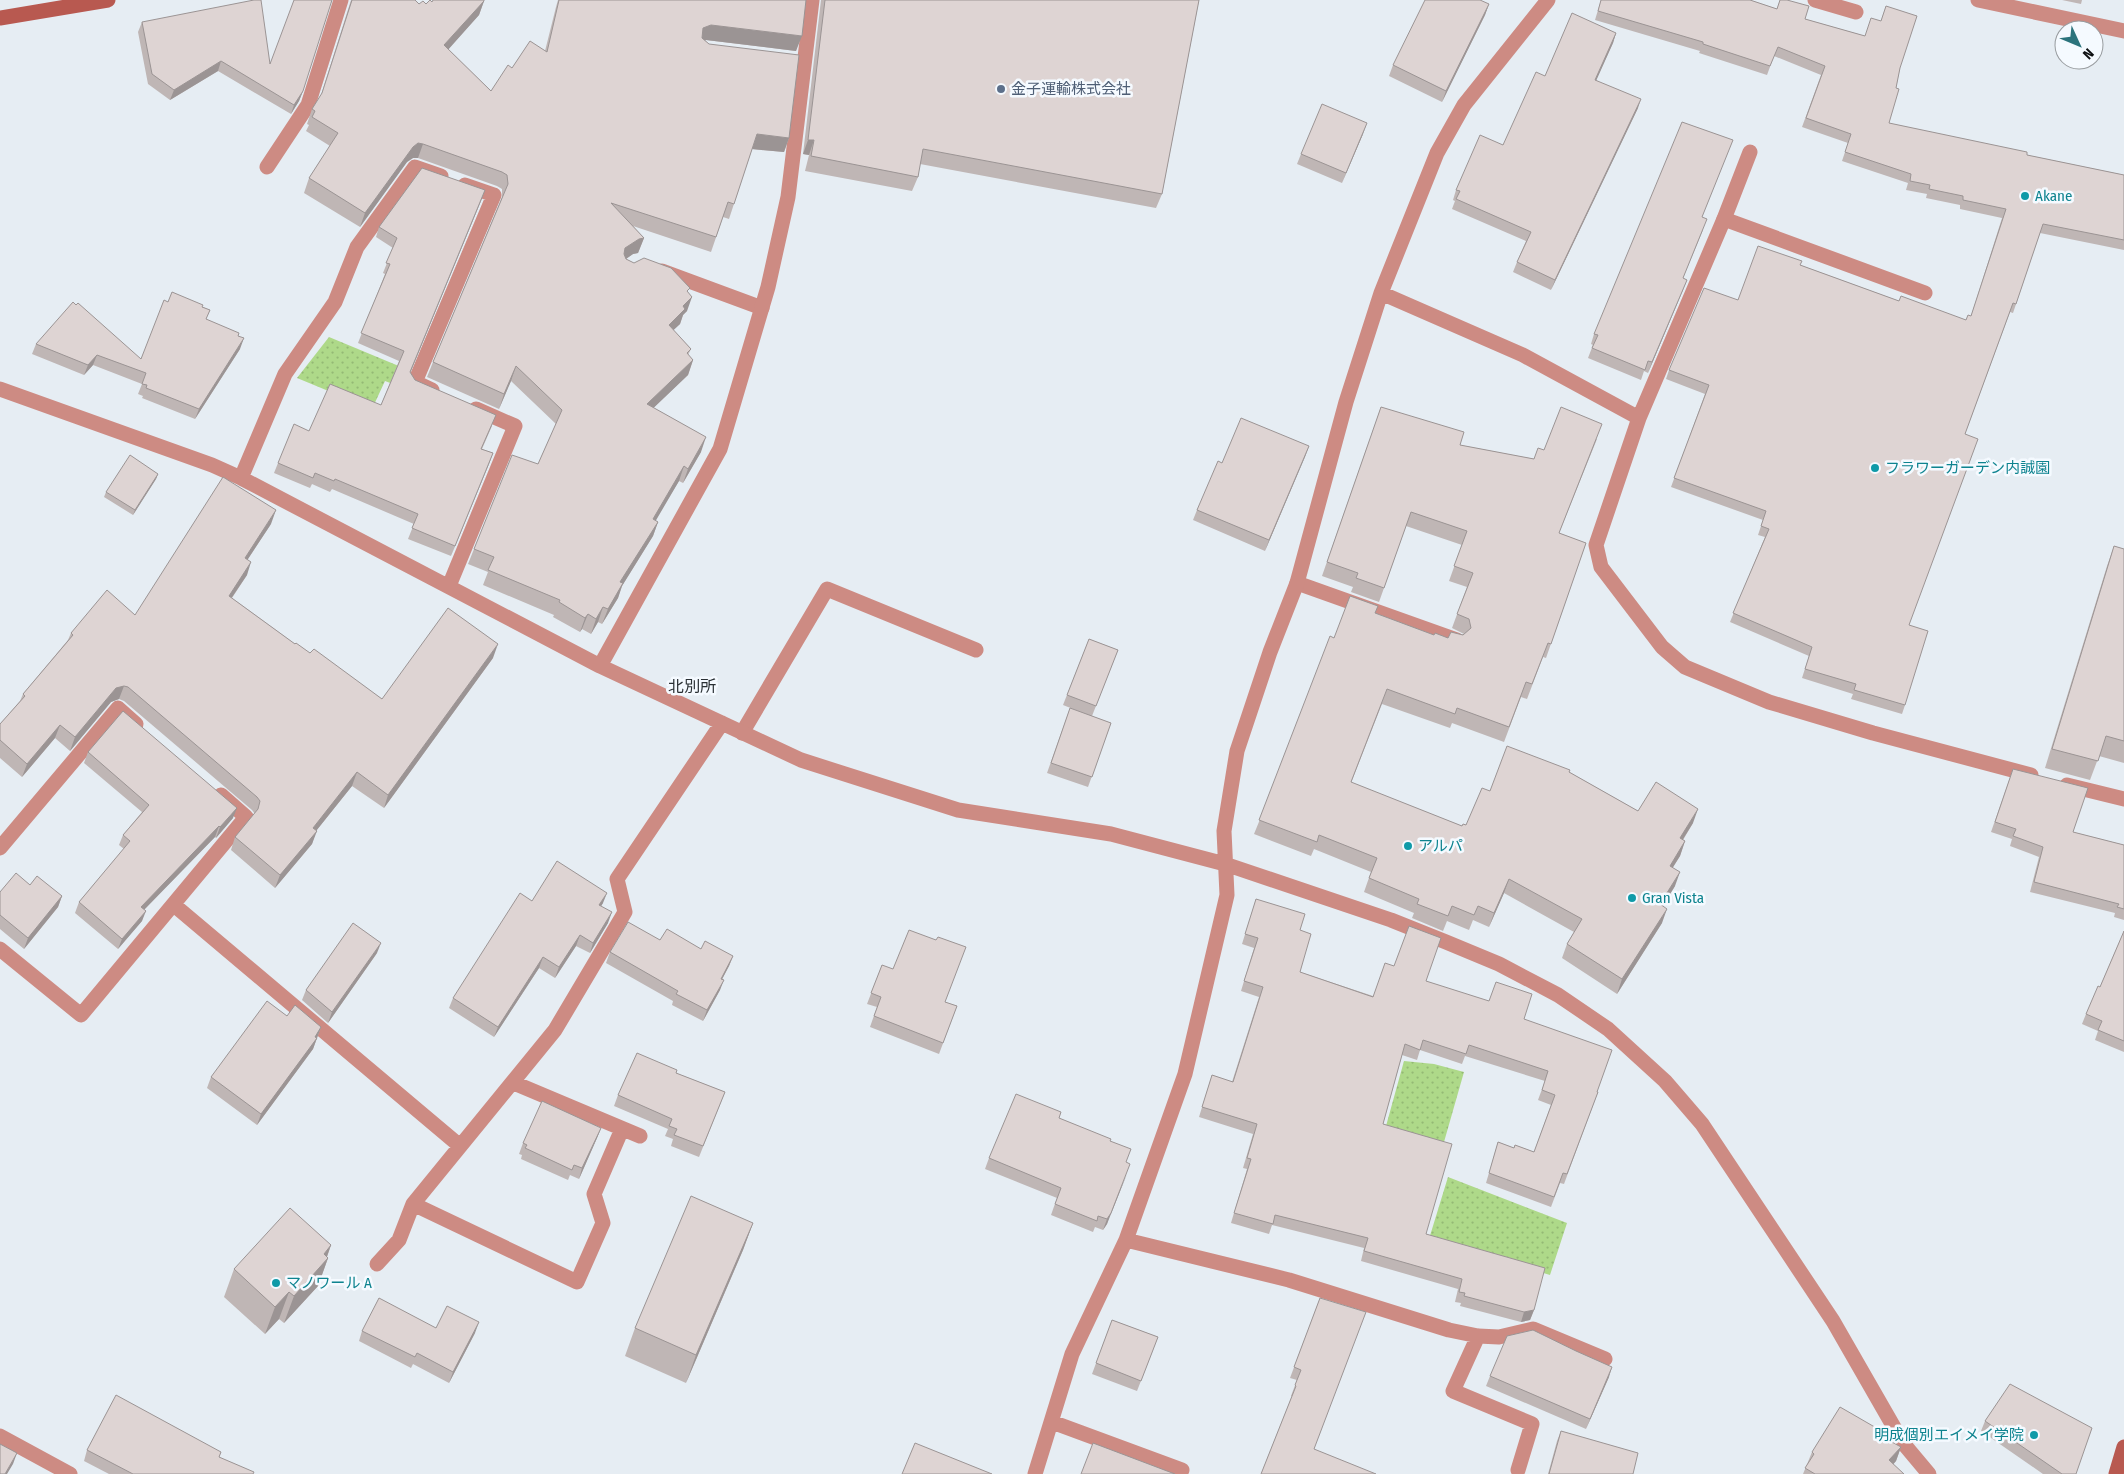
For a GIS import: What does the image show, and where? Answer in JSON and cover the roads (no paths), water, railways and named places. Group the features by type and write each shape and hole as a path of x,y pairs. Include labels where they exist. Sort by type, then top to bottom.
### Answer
{"street":[{"path":"0,18 108,0"},
{"path":"267,168 308,105 341,0"},
{"path":"600,666 720,449 762,308 788,196 798,60 812,0"},
{"path":"1035,1474 1072,1354 1126,1240 1185,1074 1227,895 1224,830 1237,751 1270,652 1296,583 1346,402 1381,293 1438,153 1464,105 1548,0"},
{"path":"1815,0 1856,12"},
{"path":"1978,0 2124,31"},
{"path":"1750,152 1640,418 1596,545 1602,567 1662,647 1685,667 1769,702 1873,734 2124,800"},
{"path":"241,478 285,374 335,302 357,247 415,167 494,195 415,382 442,394"},
{"path":"1724,218 1924,293"},
{"path":"646,266 762,308"},
{"path":"1381,293 1522,355 1640,418"},
{"path":"0,388 212,464 600,666 801,760 958,810 1111,834 1225,864 1391,920 1499,964 1558,995 1608,1029 1665,1081 1702,1124 1833,1320 1903,1443 1929,1474"},
{"path":"449,586 515,426 460,402"},
{"path":"1296,583 1457,640"},
{"path":"742,733 827,589 976,650"},
{"path":"0,848 118,708 148,734"},
{"path":"377,1264 399,1240 413,1204 514,1083 555,1030 625,912 617,879 722,723"},
{"path":"0,949 81,1015 246,817 208,785"},
{"path":"174,905 460,1146"},
{"path":"514,1083 640,1136"},
{"path":"413,1204 577,1282 603,1223 594,1194 622,1129"},
{"path":"1126,1240 1289,1280 1449,1330 1478,1336 1499,1337 1533,1329 1605,1359"},
{"path":"1478,1336 1454,1391 1532,1424 1518,1470"},
{"path":"1052,1422 1182,1470"},
{"path":"0,1436 70,1474"},
{"path":"2116,1474 2124,1447"}],"place":[{"name":"金子運輸株式会社","path":"1001,89"},
{"name":"Akane","path":"2025,196"},
{"name":"フラワーガーデン内誠園","path":"1875,468"},
{"name":"アルパ","path":"1408,846"},
{"name":"Gran Vista","path":"1632,898"},
{"name":"マノワール A","path":"276,1283"},
{"name":"明成個別エイメイ学院","path":"2034,1435"}],"district":[{"name":"北別所","path":"692,686"}]}
